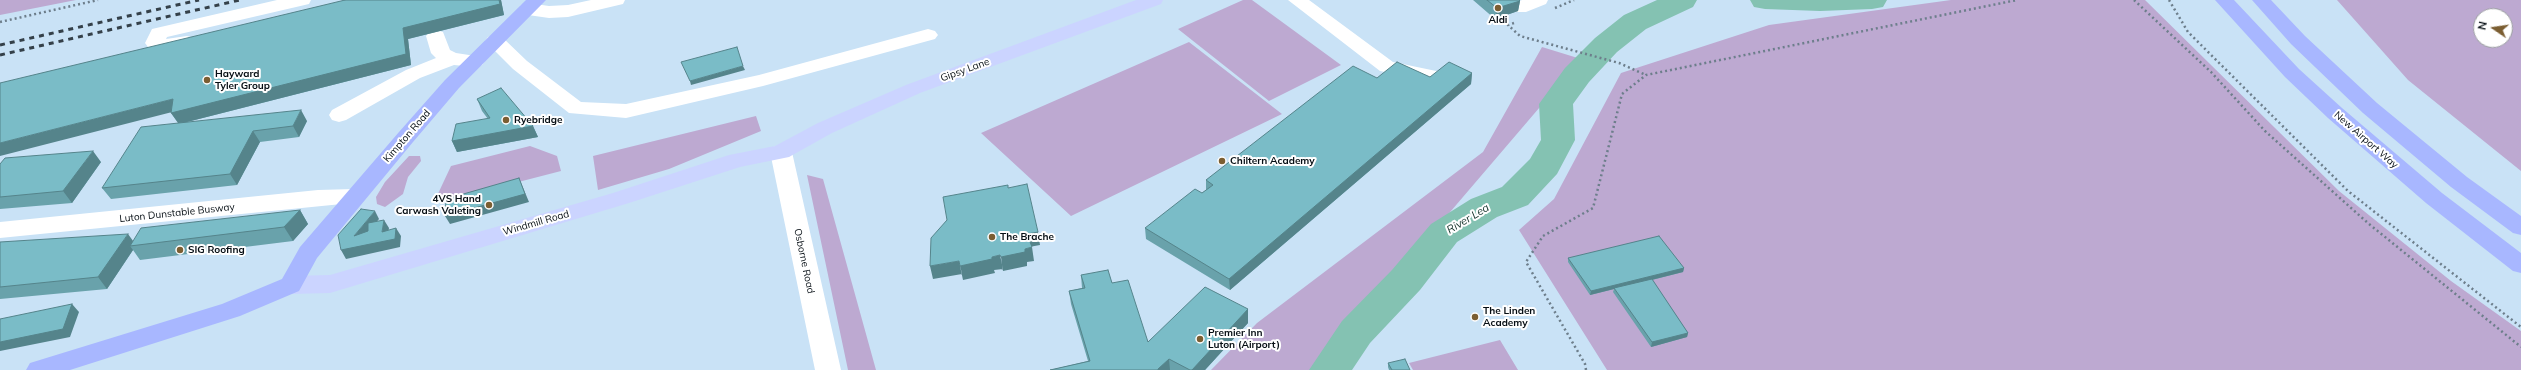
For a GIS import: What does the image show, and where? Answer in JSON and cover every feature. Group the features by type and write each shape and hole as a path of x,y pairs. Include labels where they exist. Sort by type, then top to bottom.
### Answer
{"highway":[{"name":"New Airport Way","path":"2224,0 2286,68 2335,113 2434,198 2521,265"},
{"path":"2262,0 2298,40 2370,108 2459,182 2521,227"},
{"name":"Kimpton Road","path":"291,285 308,253 354,197 475,61 532,4"},
{"path":"39,370 231,310 291,285"}],"main road":[{"name":"Gipsy Lane","path":"780,152 825,128 913,89 1154,0"},
{"name":"Windmill Road","path":"291,285 330,284 621,198 737,160 780,152"}],"street":[{"path":"532,4 549,12 568,11 616,0"},
{"path":"1297,0 1387,67 1434,76"},
{"path":"1517,15 1545,5"},
{"path":"309,6 175,45 161,46 155,43 159,33 309,6"},
{"path":"496,41 520,65 576,108 626,111 650,107 763,80 928,35"},
{"path":"436,36 441,53 452,59 475,61"},
{"path":"339,115 413,74 452,59"},
{"name":"Osborne Road","path":"780,152 828,370"},
{"name":"Luton Dunstable Busway","path":"0,230 318,198 354,197"}],"path":[{"path":"0,22 98,0"},
{"path":"1545,5 1574,0"},
{"path":"1586,370 1585,364 1526,262 1543,236 1593,208 1622,94 1646,75 2017,0"},
{"path":"2134,0 2211,72 2265,130 2363,219 2521,347"},
{"path":"2169,0 2188,32 2348,191 2521,327"},
{"path":"1517,15 1508,25 1520,36 1620,63 1646,75"}],"shaded area":[{"path":"0,0 76,0 0,15"},
{"path":"1243,0 1252,0 1341,65 1269,101 1178,29"},
{"path":"1951,0 2145,0 2339,191 2451,281 2521,331 2521,370 1607,370 1519,230 1554,199 1621,73 1769,25"},
{"path":"2337,0 2521,0 2521,171 2408,80"},
{"path":"1189,42 1282,114 1071,216 981,133"},
{"path":"1542,47 1581,59 1315,370 1211,370 1257,323 1483,152"},
{"path":"756,116 761,131 669,169 598,190 593,156"},
{"path":"530,146 557,156 561,171 441,202 436,198 451,166"},
{"path":"409,156 420,156 421,161 408,177 403,194 385,207 377,204 376,197 385,182"},
{"path":"807,175 823,179 876,370 848,370"},
{"path":"1500,340 1518,370 1413,370 1409,363"}],"building":[{"name":"Hayward Tyler Group","path":"345,0 499,0 500,4 403,28 406,54 171,113 173,99 0,143 0,83"},
{"path":"1487,0 1519,0 1520,1 1497,8"},
{"path":"737,47 743,66 690,81 681,62"},
{"path":"1397,62 1430,77 1449,62 1472,73 1229,279 1145,228 1195,189 1202,193 1213,185 1206,180 1353,66 1377,78"},
{"path":"501,88 533,126 452,141 456,124 490,118 477,99"},
{"path":"301,110 293,126 253,131 230,174 102,188 141,127"},
{"path":"93,151 63,191 0,197 0,164 5,158"},
{"path":"519,178 525,194 445,216 446,199"},
{"name":"The Brache","path":"1027,184 1038,232 1027,234 1032,247 1025,249 1025,252 1001,257 1000,255 992,257 992,259 960,266 959,261 930,266 931,238 947,220 943,197 1008,185 1008,188"},
{"path":"361,209 375,211 354,236 368,231 368,223 384,220 382,232 396,228 395,239 341,250 338,235"},
{"path":"300,210 284,227 130,246 141,228"},
{"path":"128,234 98,277 0,287 0,242"},
{"path":"1659,236 1684,268 1591,291 1568,258"},
{"name":"Premier Inn Luton (Airport)","path":"1108,270 1112,283 1128,280 1148,342 1205,287 1248,309 1192,370 1169,359 1158,370 1050,370 1090,361 1069,291 1085,288 1081,275"},
{"path":"1652,279 1688,333 1652,342 1614,288"},
{"path":"72,304 63,329 0,342 0,319"},
{"path":"1405,359 1410,370 1392,370 1388,363"}],"waterway":[{"name":"River Lea","path":"1330,370 1356,332 1406,280 1444,233 1484,208 1515,196 1544,166 1558,140 1556,104 1577,75 1606,45 1635,22 1682,0"},
{"name":"River Lea","path":"1765,0 1820,2 1872,0"}],"railway":[{"path":"0,45 199,0"},
{"path":"0,55 240,0"}],"place":[{"name":"Aldi","path":"1498,8"},
{"name":"Hayward Tyler Group","path":"207,80"},
{"name":"Ryebridge","path":"506,120"},
{"name":"Chiltern Academy","path":"1222,161"},
{"name":"4VS Hand Carwash Valeting","path":"489,205"},
{"name":"The Brache","path":"992,237"},
{"name":"SIG Roofing","path":"180,250"},
{"name":"The Linden Academy","path":"1475,317"},
{"name":"Premier Inn Luton (Airport)","path":"1200,339"}]}
